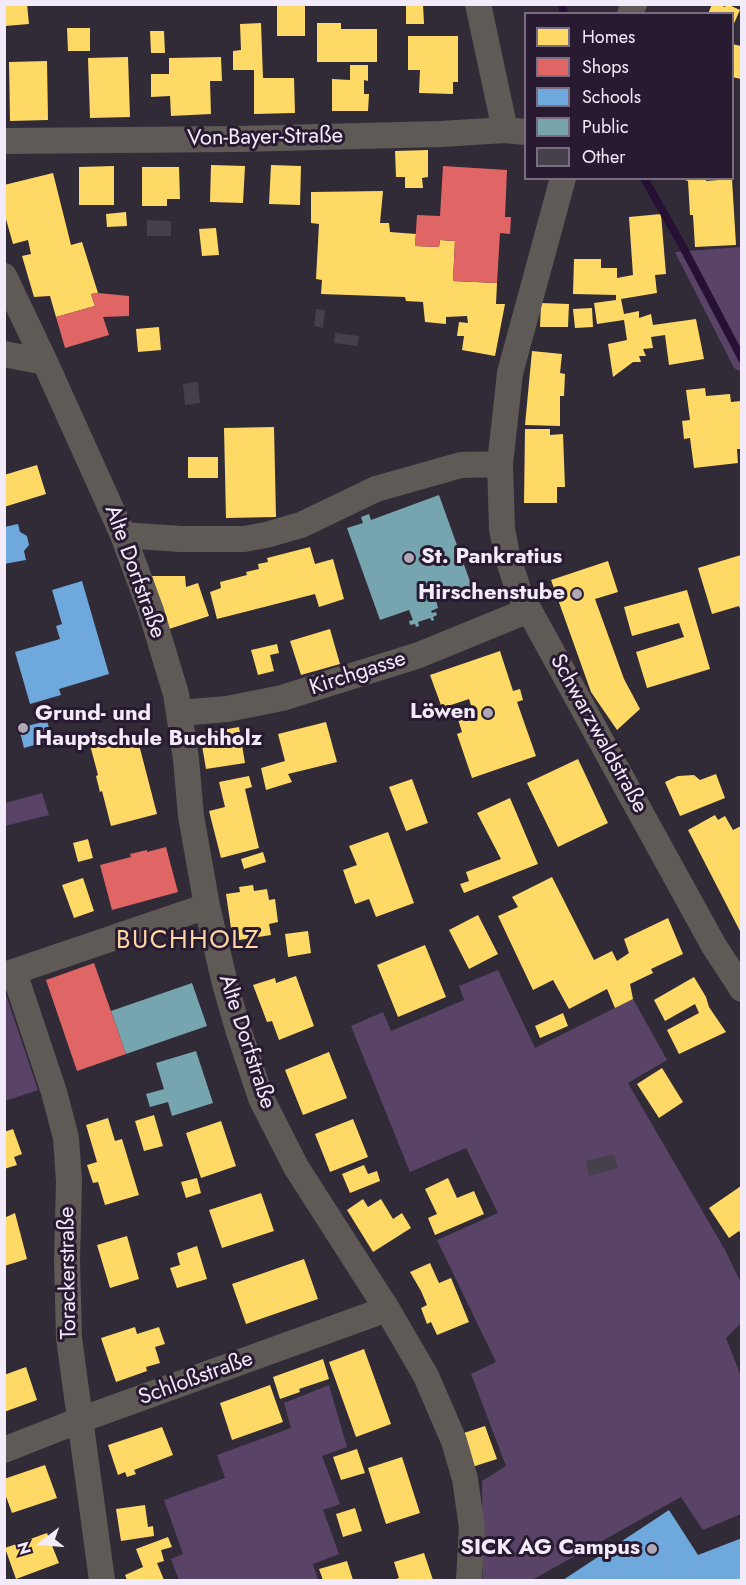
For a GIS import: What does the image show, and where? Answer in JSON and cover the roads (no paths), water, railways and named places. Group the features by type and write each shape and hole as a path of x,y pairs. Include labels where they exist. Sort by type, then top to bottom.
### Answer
{"street":[{"path":"478,4 515,131"},
{"name":"Von-Bayer-Straße","path":"4,141 238,139 515,131"},
{"name":"Schwarzwaldstraße","path":"562,180 510,373 500,464 502,529 507,555 519,592 714,946 741,989"},
{"name":"Alte Dorfstraße","path":"4,276 123,535 151,611 173,681 180,713 191,816 207,906 225,984 261,1098 296,1167 387,1309 426,1376 454,1441 467,1487 472,1528 470,1581"},
{"path":"4,354 45,362"},
{"path":"123,535 181,539 244,539 266,535 301,525 376,489 461,465 500,464"},
{"name":"Kirchgasse","path":"180,713 227,709 282,698 420,655 529,610"},
{"path":"9,974 207,906"},
{"name":"Torackerstraße","path":"9,974 54,1092 66,1138 69,1181 67,1261 69,1338 102,1581"},
{"name":"Schloßstraße","path":"4,1450 80,1420 387,1309"}],"waterway":[{"path":"562,4 564,12"},
{"path":"645,180 742,359"}],"place":[{"name":"St. Pankratius","path":"409,558"},
{"name":"Hirschenstube","path":"577,594"},
{"name":"Löwen","path":"488,713"},
{"name":"Grund- und Hauptschule Buchholz","path":"23,728"},
{"name":"SICK AG Campus","path":"652,1549"}],"district":[{"name":"BUCHHOLZ","path":"188,942"}]}
